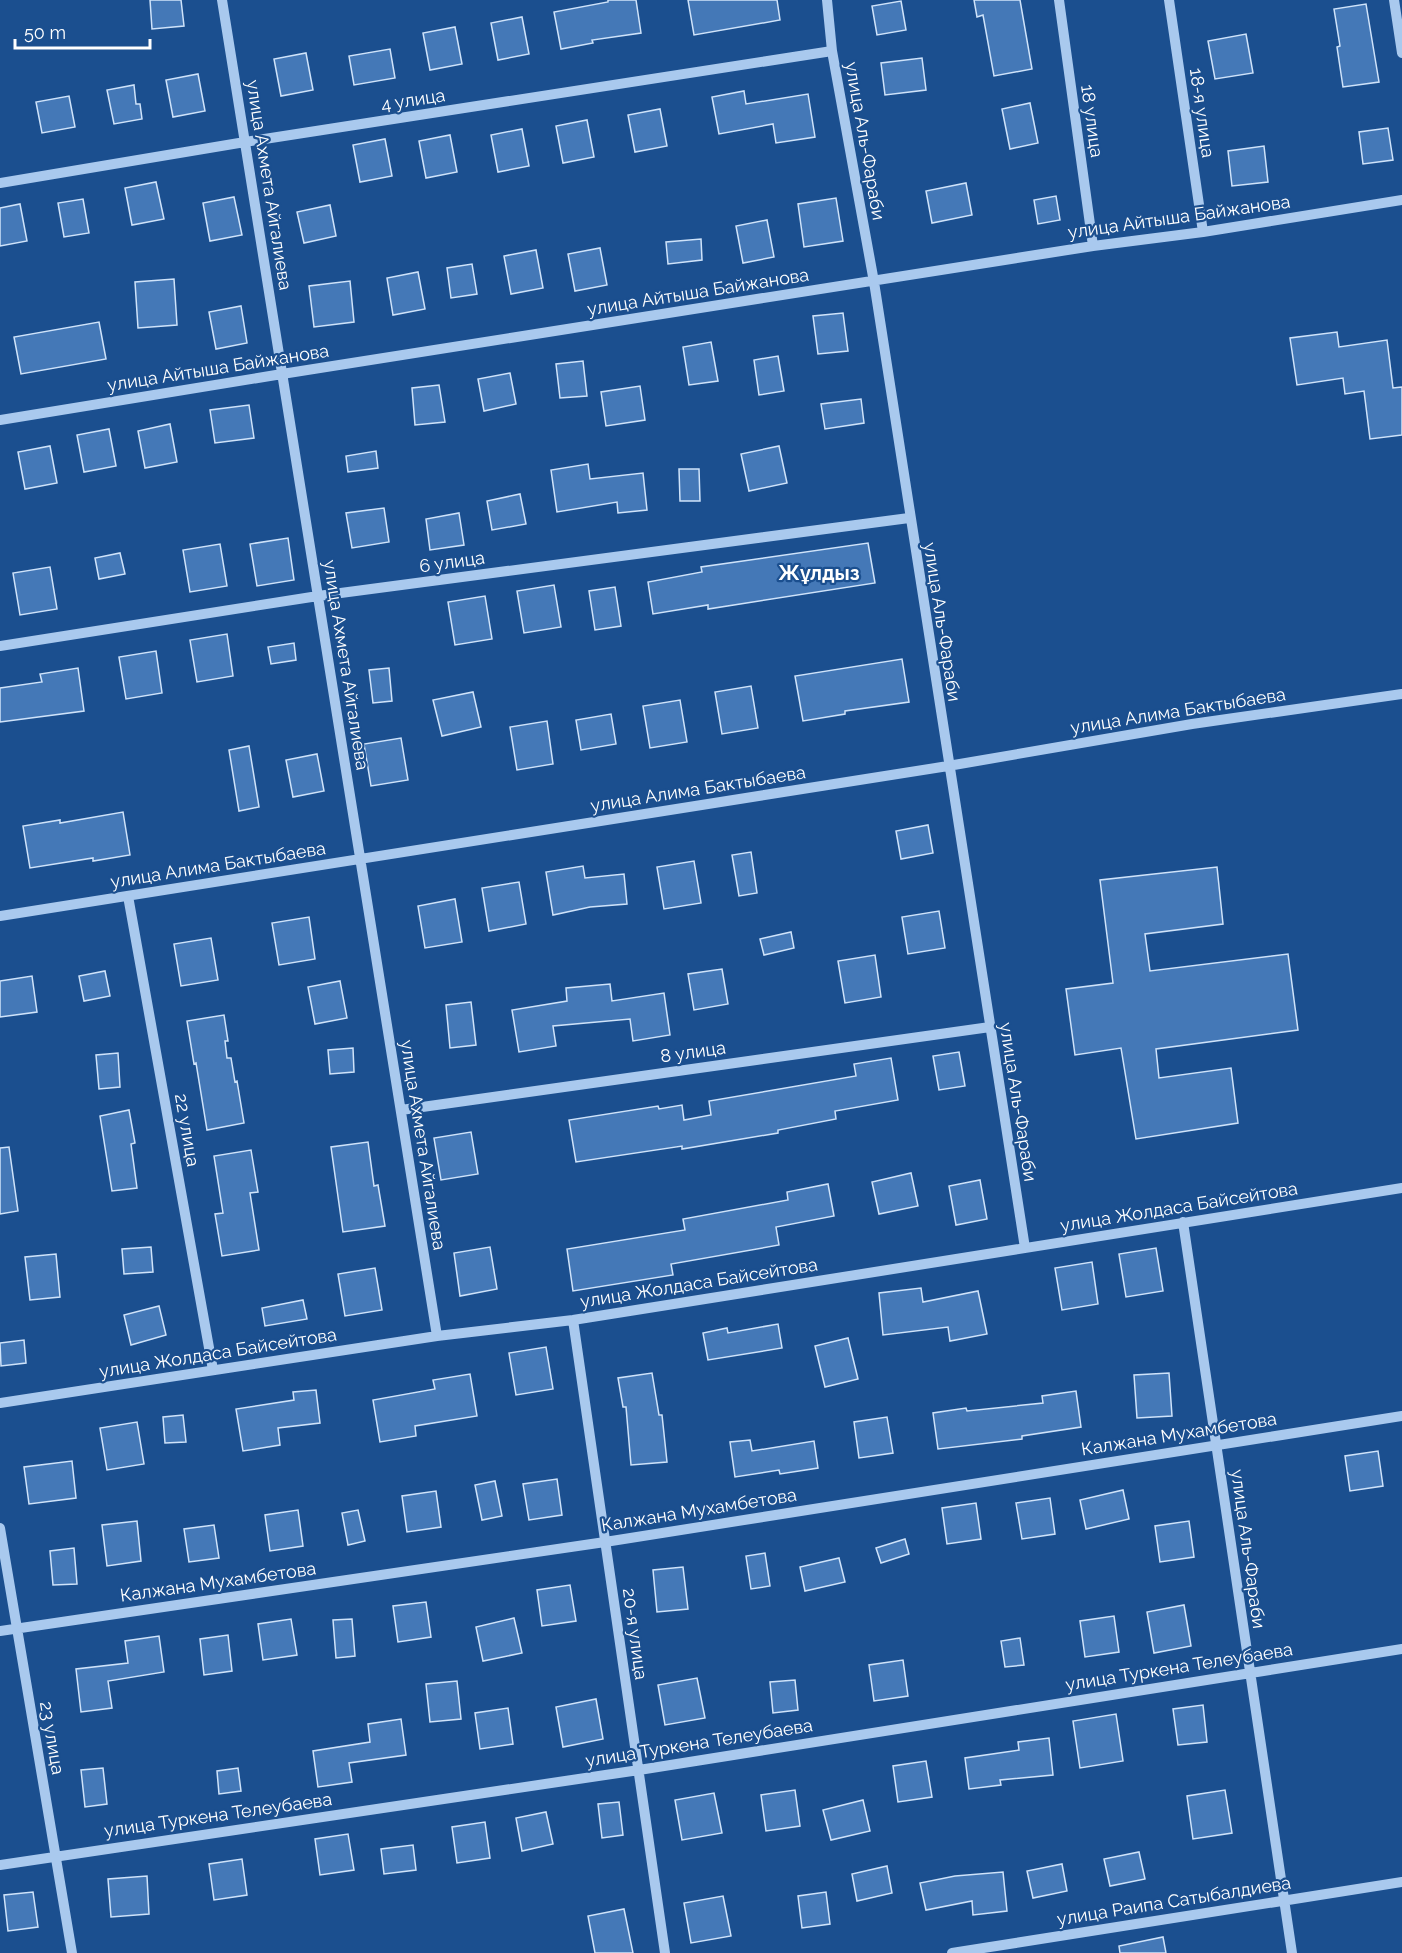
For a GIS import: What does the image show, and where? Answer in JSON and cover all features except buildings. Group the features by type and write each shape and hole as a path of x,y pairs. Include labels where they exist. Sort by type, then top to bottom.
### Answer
{"street":[{"name":"улица Ахмета Айгалиева","path":"222,0 437,1336"},
{"name":"улица Аль-Фараби","path":"827,0 832,51 874,282 909,518 1025,1248"},
{"name":"18 улица","path":"1059,0 1093,246"},
{"name":"18-я улица","path":"1169,0 1203,232"},
{"path":"1394,0 1402,53"},
{"name":"4 улица","path":"0,183 245,142 832,51"},
{"name":"улица Айтыша Байжанова","path":"0,420 1093,246 1203,232 1402,200"},
{"name":"6 улица","path":"0,646 318,596 909,518"},
{"name":"улица Алима Бактыбаева","path":"0,916 948,766 1192,724 1402,694"},
{"name":"22 улица","path":"128,896 213,1370"},
{"name":"8 улица","path":"401,1110 990,1027"},
{"name":"улица Жолдаса Байсейтова","path":"0,1403 437,1336 573,1320 1402,1188"},
{"name":"улица Аль-Фараби","path":"1183,1222 1292,1953"},
{"name":"20-я улица","path":"573,1320 665,1953"},
{"name":"Калжана Мухамбетова","path":"0,1631 605,1542 1402,1416"},
{"name":"23 улица","path":"0,1528 72,1953"},
{"name":"улица Туркена Телеубаева","path":"0,1865 639,1770 1402,1649"},
{"name":"улица Раипа Сатыбалдиева","path":"952,1953 1402,1882"}],"district":[{"name":"Жұлдыз","path":"819,573"}]}
